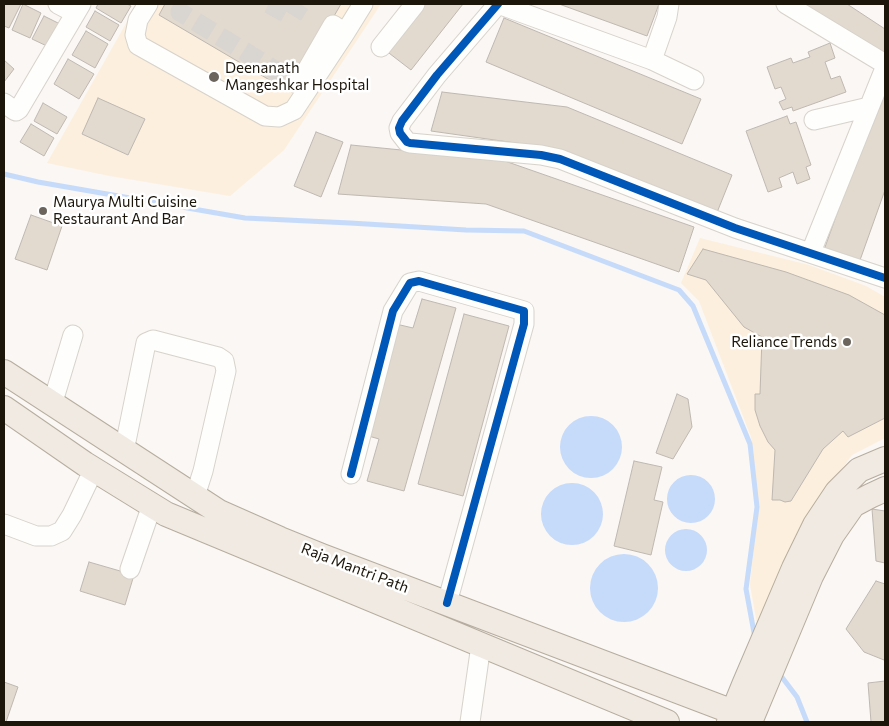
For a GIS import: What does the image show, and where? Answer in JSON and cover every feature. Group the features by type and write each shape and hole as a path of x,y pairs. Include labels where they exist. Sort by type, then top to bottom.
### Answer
{"main road":[{"name":"Raja Mantri Path","path":"4,372 219,512 280,539 319,566 481,645 667,722"},
{"name":"Raja Mantri Path","path":"4,408 94,469 166,514 319,566 447,603 737,719"},
{"path":"737,719 753,689 779,627 794,568 815,525 837,492 859,470 885,459"},
{"path":"779,627 811,576 832,535 853,505 885,489"}],"street":[{"path":"4,103 16,111 19,109 78,8 58,4"},
{"path":"148,4 138,20 135,34 138,45 265,116 279,117 294,110 363,4"},
{"path":"381,47 415,4"},
{"path":"694,80 652,60 498,4 437,75 402,121 399,128 400,133 410,143 541,155 560,159 735,228 885,278"},
{"path":"652,60 667,16 669,4"},
{"path":"786,4 885,64"},
{"path":"296,83 302,77 333,25 345,33"},
{"path":"811,252 885,68"},
{"path":"814,120 869,107"},
{"path":"351,474 393,312 410,283 419,281 524,311 524,324 447,603"},
{"path":"52,405 73,336"},
{"path":"124,451 146,343 152,340 218,357 224,361 226,371 203,471 195,496"},
{"path":"4,524 36,536 51,536 62,531 72,515 94,469"},
{"path":"130,569 152,505"},
{"path":"470,722 481,645"}],"shaded area":[{"name":"Deenanath Mangeshkar Hospital","path":"137,4 381,4 284,150 230,196 110,176 47,163"},
{"path":"700,238 809,265 866,286 885,297 885,438 852,455 828,488 758,629 750,585 758,504 751,437 699,301 681,283"}],"water":[{"path":"585,416 597,416 613,425 620,435 622,447 620,459 613,469 597,478 585,478 574,473 565,464 560,453 560,441 565,430 574,421"},
{"path":"686,475 696,475 708,482 715,494 715,504 708,516 696,523 686,523 678,519 671,512 667,504 667,494 671,486 678,479"},
{"path":"566,483 578,483 594,492 601,502 603,514 601,526 594,536 578,545 566,545 555,540 546,531 541,520 541,508 546,497 555,488"},
{"path":"690,529 698,532 704,538 707,550 704,562 698,568 682,571 674,568 668,562 665,546 668,538 674,532"},
{"path":"617,554 631,554 643,559 653,569 658,581 658,595 653,607 643,617 631,622 617,622 605,617 595,607 590,595 590,581 595,569 605,559"}],"building":[{"path":"4,4 21,4 9,28 4,26"},
{"path":"23,4 41,13 30,38 12,30"},
{"path":"98,4 127,4 131,6 121,23 96,8"},
{"path":"165,4 341,4 290,92 159,15"},
{"path":"422,4 463,4 411,70 385,50"},
{"path":"559,4 659,4 647,36"},
{"path":"800,4 847,4 885,29 885,61"},
{"path":"95,11 119,25 110,41 86,27"},
{"path":"44,16 60,24 49,47 32,39"},
{"path":"504,18 701,99 682,144 486,62"},
{"path":"86,31 108,44 95,68 72,55"},
{"path":"830,43 835,58 825,62 831,79 840,76 846,92 793,111 792,107 783,110 779,102 786,99 781,87 775,89 767,67 791,58 793,63 810,57 808,52"},
{"path":"68,59 94,74 79,99 54,84"},
{"path":"4,60 14,69 4,82"},
{"path":"885,79 885,190 859,263 824,250"},
{"path":"442,92 567,107 732,175 716,215 551,148 431,131"},
{"path":"98,98 145,119 128,155 82,134"},
{"path":"43,103 67,117 57,134 34,121"},
{"path":"787,116 790,124 796,122 811,165 806,167 810,179 797,184 793,172 779,178 782,187 768,192 746,131"},
{"path":"31,124 54,138 44,156 20,142"},
{"path":"316,132 343,142 321,197 294,186"},
{"path":"351,145 502,160 694,227 679,272 486,204 338,194"},
{"path":"31,215 62,226 47,270 15,259"},
{"path":"703,249 786,272 849,295 885,315 885,418 848,437 843,431 823,449 791,501 772,500 775,450 768,442 760,426 755,410 755,394 760,394 762,337 744,327 706,280 687,274"},
{"path":"422,299 456,308 404,491 367,481 379,439 365,435 396,324 413,328"},
{"path":"464,314 509,326 463,496 418,484"},
{"path":"677,394 688,399 692,427 673,459 656,453"},
{"path":"634,461 662,467 654,500 663,502 651,555 614,546"},
{"path":"872,509 885,511 885,563 876,561"},
{"path":"89,562 134,575 125,605 80,591"},
{"path":"876,581 885,584 884,660 864,652 846,629"},
{"path":"885,681 885,722 871,722 868,683"},
{"path":"4,682 18,687 6,722 4,722"}],"waterway":[{"path":"4,174 38,182 245,218 466,230 524,231 679,290 693,306 750,444 757,507 746,589 755,638"},
{"path":"778,672 797,697 807,722"}],"tunnel":[{"path":"185,4 180,12 296,83"},
{"path":"269,4 292,17 300,4"}],"cycle path":[{"path":"498,4 437,75 402,121 399,128 400,133 407,142 541,155 560,159 735,228 885,278"},
{"path":"351,474 393,311 410,283 419,281 524,311 524,324 447,603"}],"place":[{"name":"Deenanath Mangeshkar Hospital","path":"214,77"},
{"name":"Maurya Multi Cuisine Restaurant And Bar","path":"43,211"},
{"name":"Reliance Trends","path":"847,342"}]}
